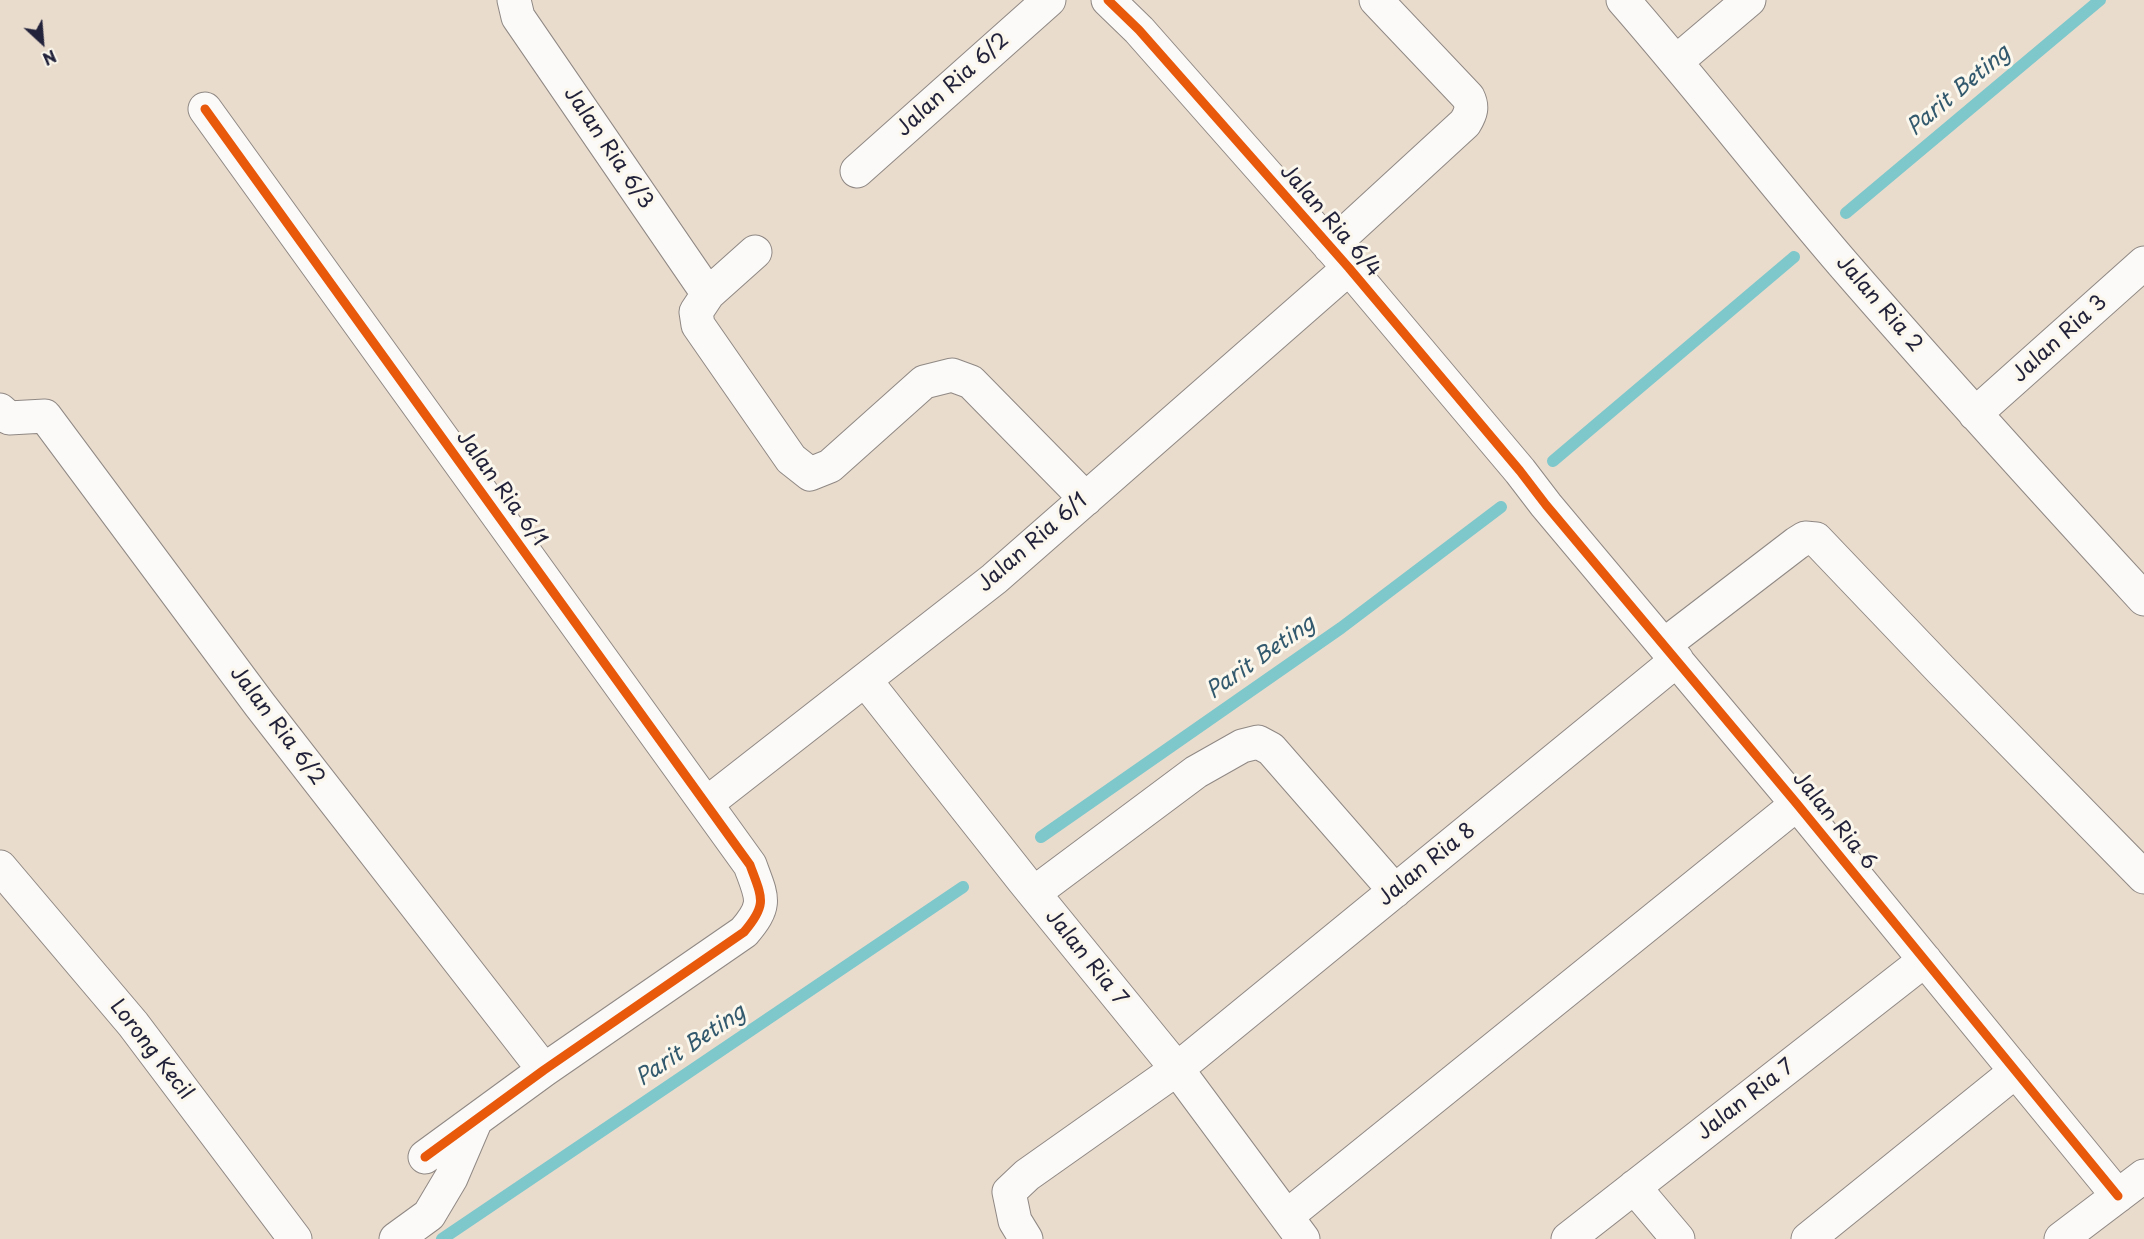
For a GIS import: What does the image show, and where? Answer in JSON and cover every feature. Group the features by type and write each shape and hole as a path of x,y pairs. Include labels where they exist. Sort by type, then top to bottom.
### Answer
{"street":[{"name":"Jalan Ria 6/3","path":"514,0 518,17 708,294"},
{"name":"Jalan Ria 6/2","path":"857,171 1049,0"},
{"name":"Jalan Ria 6/4","path":"1108,0 1139,30 1339,258 1520,471"},
{"name":"Jalan Ria 6/1","path":"706,804 994,579 1086,499 1339,258 1466,123 1471,111 1468,97 1376,0"},
{"name":"Jalan Ria 2","path":"1623,0 1677,61 1843,264 1975,414 2144,599"},
{"path":"1677,61 1749,0"},
{"name":"Jalan Ria 6/1","path":"205,109 750,865 761,894 759,915 744,932 544,1070"},
{"path":"755,252 708,294 696,312 698,325 791,459 810,474 830,466 924,382 952,375 971,382 1086,499"},
{"name":"Jalan Ria 3","path":"1975,414 2144,263"},
{"name":"Jalan Ria 6/2","path":"0,410 9,418 45,416 260,705 544,1070"},
{"name":"Jalan Ria 6","path":"1520,471 2118,1196"},
{"name":"Jalan Ria 8","path":"1026,1239 1015,1221 1009,1192 1027,1175 1177,1069 1395,891 1805,538 1816,539 2144,877"},
{"name":"Jalan Ria 7","path":"865,680 1177,1069 1295,1228"},
{"path":"1020,876 1242,746 1258,742 1271,749 1395,891"},
{"path":"1295,1228 1797,804"},
{"name":"Lorong Kecil","path":"0,867 133,1024 295,1239"},
{"name":"Jalan Ria 7","path":"1568,1239 1924,960"},
{"path":"425,1157 544,1070"},
{"path":"1808,1239 2016,1071"},
{"path":"396,1239 429,1215 451,1178 475,1120"},
{"path":"2061,1239 2144,1176"},
{"path":"1634,1187 1678,1239"}],"waterway":[{"name":"Parit Beting","path":"1846,213 2100,0"},
{"name":"Parit Beting","path":"1553,461 1794,257"},
{"name":"Parit Beting","path":"1041,837 1341,628 1501,507"},
{"name":"Parit Beting","path":"442,1239 963,887"}],"cycle path":[{"path":"1108,0 1139,30 1349,268 1797,804 2118,1196"},
{"path":"205,109 750,865 760,893 760,907 744,932 544,1070 425,1157"}]}
